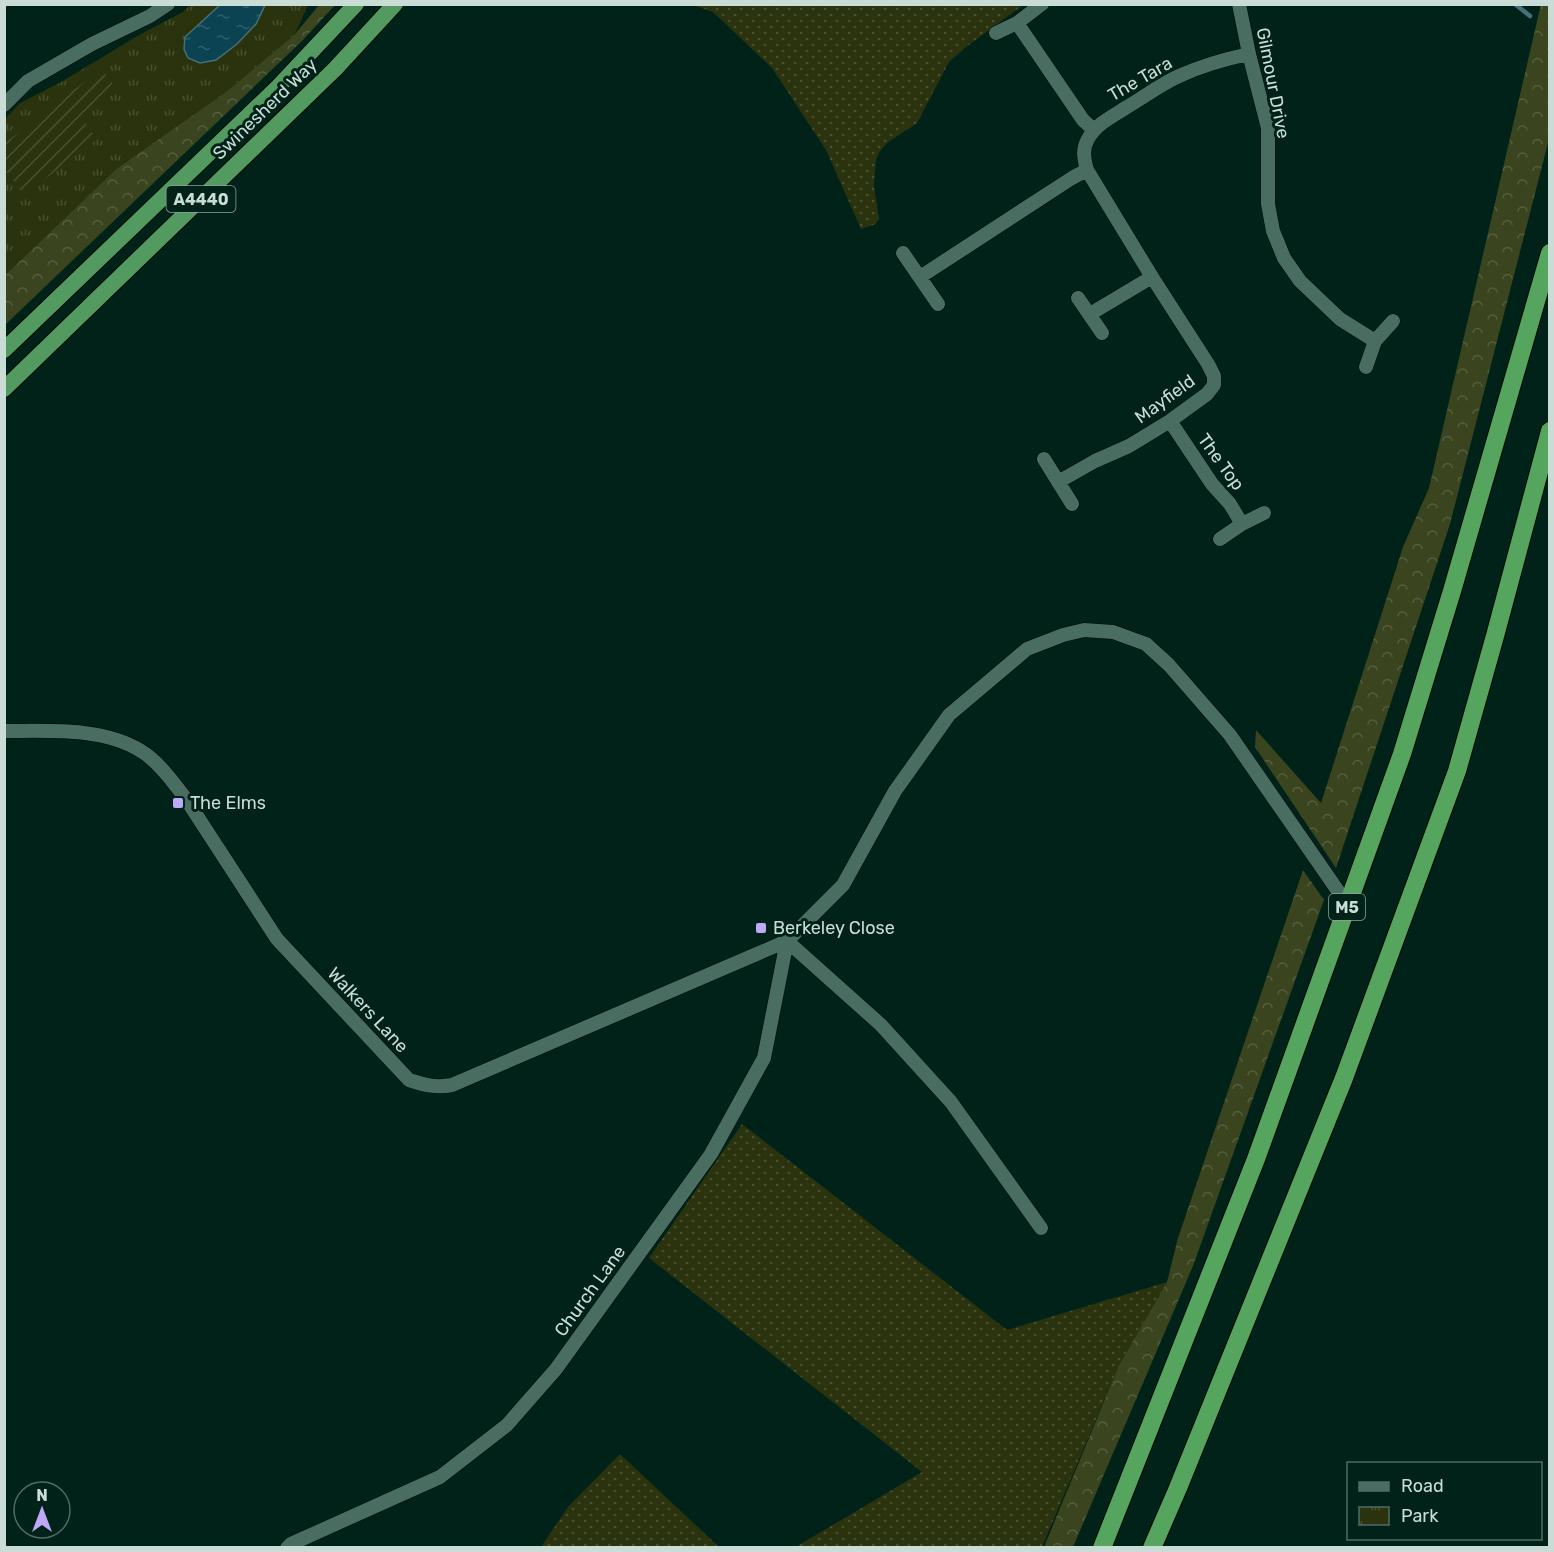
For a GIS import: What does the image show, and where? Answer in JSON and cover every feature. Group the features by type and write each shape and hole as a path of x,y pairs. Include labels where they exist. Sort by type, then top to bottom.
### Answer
{"highway":[{"name":"Swinesherd Way","path":"4,350 278,87 356,4"},
{"name":"Swinesherd Way","path":"4,390 335,69 395,4"},
{"name":"M5","path":"1102,1548 1256,1159 1402,754 1550,253"},
{"path":"1152,1548 1339,1089 1457,771 1550,431"}],"street":[{"path":"4,105 28,81 92,44 150,16 168,4"},
{"path":"996,33 1017,23 1042,4"},
{"name":"Gilmour Drive","path":"1239,4 1268,128 1268,204 1273,231 1284,258 1300,281 1340,319 1375,341"},
{"path":"920,277 1087,170 1084,150 1086,141 1094,130 1083,120 1017,23"},
{"name":"The Tara","path":"1094,130 1106,120 1178,77 1227,59 1249,54"},
{"name":"Mayfield","path":"1058,482 1095,460 1129,446 1170,421 1207,394 1214,385 1214,376 1208,364 1087,170"},
{"path":"903,253 938,304"},
{"path":"1090,314 1152,277"},
{"path":"1078,297 1102,333"},
{"path":"1366,367 1375,341 1393,321"},
{"name":"The Top","path":"1170,421 1242,524"},
{"path":"1044,459 1072,504"},
{"path":"1220,539 1264,513"},
{"path":"1041,1228 951,1102 880,1025 787,941 843,885 895,791 949,715 1028,649 1063,635 1084,630 1113,632 1146,644 1169,665 1230,735 1338,891"},
{"name":"Walkers Lane","path":"4,731 71,731 118,740 143,752 171,779 186,799 277,939 409,1080 426,1086 452,1085 787,941"},
{"name":"Church Lane","path":"286,1548 440,1477 507,1425 556,1369 711,1154 764,1058 787,941"}],"green space":[{"path":"1541,4 1549,5 1549,139 1450,524 1336,868 1255,747 1256,730 1321,803 1403,547 1429,488"},
{"path":"190,5 308,5 295,34 227,91 116,169 5,275 5,119 20,103 183,12"},
{"path":"319,5 335,5 303,40 5,325 5,275 116,169 227,91 295,34"},
{"path":"693,5 1023,5 949,62 917,123 887,143 880,151 876,160 874,186 879,218 876,224 861,229 826,150 772,68 713,12"},
{"path":"101,69 118,90 81,118 97,139 24,195 5,170 5,143"},
{"path":"1303,870 1324,900 1193,1266 1073,1547 1044,1547 1119,1365 1167,1282 1178,1238"},
{"path":"742,1124 1007,1330 1167,1282 1119,1365 1042,1547 794,1548 922,1472 649,1258"},
{"path":"620,1454 719,1547 541,1547 568,1507"}],"water":[{"path":"220,5 265,5 256,24 237,44 216,60 200,63 188,58 184,49 185,37"}],"waterway":[{"path":"1515,4 1530,16"}],"place":[{"name":"The Elms","path":"178,803"},
{"name":"Berkeley Close","path":"761,928"}]}
